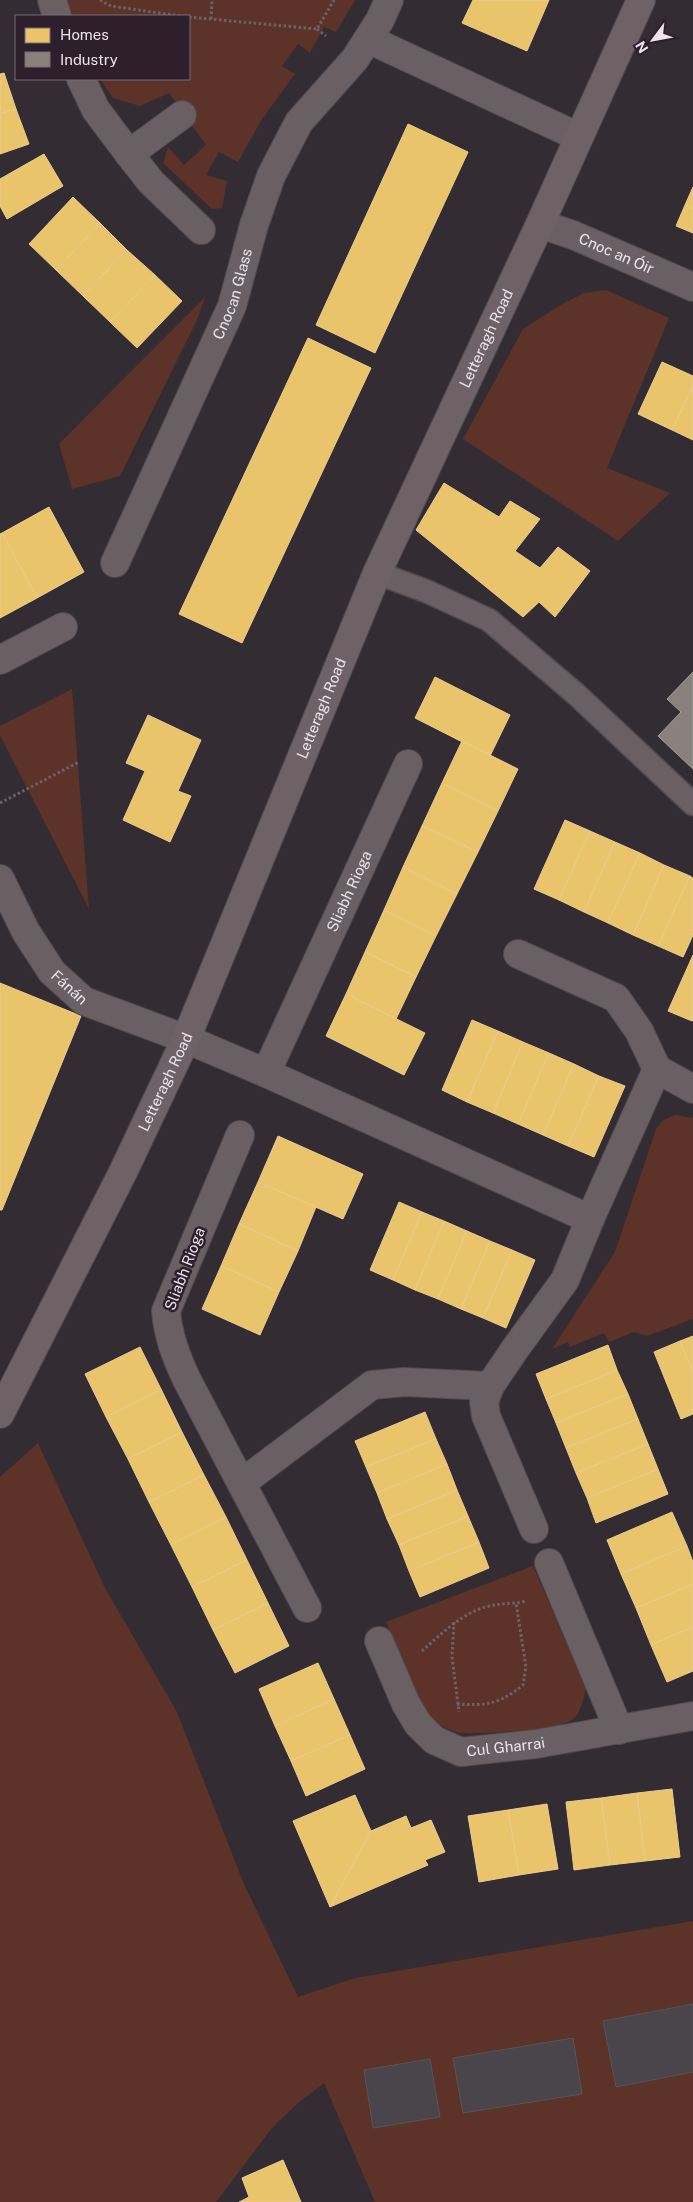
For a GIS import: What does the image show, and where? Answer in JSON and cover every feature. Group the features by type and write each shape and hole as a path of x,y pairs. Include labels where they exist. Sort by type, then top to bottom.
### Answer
{"street":[{"path":"52,0 57,15"},
{"name":"Cnocan Glass","path":"115,563 232,306 254,225 271,176 299,122 354,59 380,20 389,0"},
{"name":"Letteragh Road","path":"0,1414 123,1172 186,1039 377,573 540,224 641,0"},
{"path":"368,39 579,137"},
{"path":"81,80 96,110 151,182 201,230"},
{"path":"129,154 182,115"},
{"name":"Cnoc an Óir","path":"540,224 573,235 693,287"},
{"path":"0,660 63,627"},
{"name":"Sliabh Rioga","path":"266,1073 408,764"},
{"name":"Fánán","path":"0,879 26,932 52,972 84,1001 186,1039"},
{"path":"518,954 616,998 639,1031 657,1069 693,1089"},
{"path":"186,1039 266,1073 590,1219"},
{"path":"534,1529 486,1416 484,1402 490,1386 511,1354 565,1280 657,1069"},
{"name":"Sliabh Rioga","path":"240,1136 166,1311 168,1327 178,1361 308,1608"},
{"path":"243,1482 372,1385 404,1382 490,1386"},
{"path":"550,1563 619,1730"},
{"name":"Cul Gharrai","path":"379,1641 406,1704 418,1724 434,1740 461,1752 536,1744 693,1716"}],"lane":[{"path":"377,573 426,591 489,620 577,695 693,804"}],"path":[{"path":"100,0 111,6 173,15"},
{"path":"211,19 212,0"},
{"path":"190,17 317,29 334,0"},
{"path":"0,802 79,762"},
{"path":"393,1676 454,1622 493,1605 516,1604 562,1594"},
{"path":"457,1704 480,1705 498,1702 523,1685 526,1667 516,1604"},
{"path":"454,1622 452,1656 457,1704 461,1718 461,1752"}],"shaded area":[{"path":"66,0 355,0 336,32 324,27 310,53 298,44 282,66 295,74 262,119 238,162 219,152 206,175 227,181 222,208 212,209 163,163 168,147 184,165 206,145 169,93 140,106 113,98 101,80 190,80 190,15 73,15"},
{"path":"606,290 669,318 607,468 670,493 618,541 463,439 523,329 562,304 584,293"},
{"path":"205,297 197,320 120,476 72,489 59,444"},
{"path":"72,689 89,909 0,735 0,726"},
{"path":"676,1115 693,1118 693,1319 647,1336 634,1332 609,1342 604,1333 570,1347 568,1342 552,1349 615,1252 656,1129 663,1120"},
{"path":"38,1443 105,1588 177,1712 243,1882 298,1997 355,1978 693,1921 693,2202 375,2202 324,2083 298,2103 272,2128 216,2202 0,2202 0,1477"},
{"path":"533,1566 586,1689 578,1714 572,1720 563,1724 519,1731 463,1733 442,1726 432,1719 418,1700 386,1622"}],"building: Homes":[{"path":"473,0 549,0 527,51 462,23"},
{"path":"4,73 16,109 0,114 0,74"},
{"path":"16,109 29,144 0,154 0,114"},
{"path":"408,124 468,152 375,353 316,325"},
{"path":"44,154 63,186 7,219 0,206 0,179"},
{"path":"693,187 693,209 685,205"},
{"path":"73,197 100,223 56,270 29,244"},
{"path":"685,205 693,209 693,233 676,226"},
{"path":"100,223 127,250 83,296 56,270"},
{"path":"127,250 155,275 110,322 83,296"},
{"path":"155,275 182,301 137,348 110,322"},
{"path":"308,338 371,368 242,643 179,614"},
{"path":"662,362 693,376 693,386 672,430 638,414"},
{"path":"693,386 693,440 672,430"},
{"path":"444,483 499,517 510,501 540,519 515,551 540,568 558,547 590,571 555,617 539,602 523,617 416,530"},
{"path":"49,507 84,572 37,598 2,533"},
{"path":"2,533 37,598 0,618 0,534"},
{"path":"435,677 510,715 490,756 415,718"},
{"path":"148,715 201,740 178,791 191,796 170,842 123,820 145,771 126,763"},
{"path":"462,741 518,769 498,811 442,783"},
{"path":"442,783 498,811 478,852 422,826"},
{"path":"565,820 590,831 559,900 534,889"},
{"path":"422,826 478,852 457,894 403,867"},
{"path":"590,831 615,842 584,912 559,900"},
{"path":"615,842 640,853 608,923 584,912"},
{"path":"640,853 664,865 633,935 608,923"},
{"path":"664,865 690,876 658,946 633,935"},
{"path":"403,867 457,894 436,936 384,910"},
{"path":"690,876 693,878 693,935 683,957 658,946"},
{"path":"384,910 436,936 416,977 365,952"},
{"path":"365,952 416,977 396,1019 346,994"},
{"path":"693,955 693,1020 692,1021 668,1011"},
{"path":"0,983 81,1016 2,1210 0,1210"},
{"path":"346,994 425,1033 404,1075 326,1036"},
{"path":"472,1020 498,1031 467,1102 442,1090"},
{"path":"498,1031 523,1042 493,1113 467,1102"},
{"path":"523,1042 549,1053 518,1124 493,1113"},
{"path":"549,1053 574,1064 543,1135 518,1124"},
{"path":"574,1064 599,1076 568,1146 543,1135"},
{"path":"599,1076 625,1086 594,1157 568,1146"},
{"path":"278,1136 363,1174 343,1219 258,1182"},
{"path":"258,1182 316,1207 298,1251 239,1224"},
{"path":"399,1202 422,1212 393,1280 370,1270"},
{"path":"422,1212 444,1221 415,1290 393,1280"},
{"path":"444,1221 467,1231 438,1299 415,1290"},
{"path":"239,1224 298,1251 279,1292 221,1266"},
{"path":"467,1231 490,1241 461,1309 438,1299"},
{"path":"490,1241 512,1250 483,1318 461,1309"},
{"path":"512,1250 535,1260 506,1328 483,1318"},
{"path":"221,1266 279,1292 260,1335 202,1309"},
{"path":"693,1336 693,1374 680,1341"},
{"path":"680,1341 693,1374 693,1414 681,1419 654,1352"},
{"path":"608,1345 617,1370 546,1399 536,1374"},
{"path":"140,1347 161,1389 106,1417 85,1374"},
{"path":"617,1370 628,1394 556,1423 546,1399"},
{"path":"161,1389 182,1432 128,1459 106,1417"},
{"path":"628,1394 638,1419 566,1448 556,1423"},
{"path":"425,1412 436,1439 366,1467 355,1441"},
{"path":"638,1419 648,1444 576,1473 566,1448"},
{"path":"182,1432 204,1475 149,1502 128,1459"},
{"path":"436,1439 447,1464 377,1493 366,1467"},
{"path":"648,1444 658,1469 587,1498 576,1473"},
{"path":"447,1464 457,1490 387,1519 377,1493"},
{"path":"658,1469 668,1494 596,1523 587,1498"},
{"path":"204,1475 226,1517 171,1545 149,1502"},
{"path":"457,1490 468,1516 399,1545 387,1519"},
{"path":"672,1512 687,1546 621,1574 607,1540"},
{"path":"468,1516 479,1542 409,1571 399,1545"},
{"path":"226,1517 247,1560 192,1587 171,1545"},
{"path":"479,1542 489,1568 420,1597 409,1571"},
{"path":"687,1546 693,1562 693,1584 636,1608 621,1574"},
{"path":"247,1560 268,1603 213,1630 192,1587"},
{"path":"693,1584 693,1627 651,1645 636,1608"},
{"path":"268,1603 289,1646 235,1673 213,1630"},
{"path":"693,1627 693,1671 667,1682 651,1645"},
{"path":"318,1663 334,1699 275,1726 259,1689"},
{"path":"334,1699 350,1735 291,1761 275,1726"},
{"path":"350,1735 365,1769 306,1796 291,1761"},
{"path":"672,1789 680,1857 645,1861 637,1793"},
{"path":"637,1793 645,1861 610,1865 601,1798"},
{"path":"355,1795 371,1831 330,1907 293,1821"},
{"path":"601,1798 610,1865 574,1870 566,1802"},
{"path":"547,1804 558,1869 519,1875 508,1810"},
{"path":"508,1810 519,1875 479,1882 468,1816"},
{"path":"406,1816 411,1828 431,1820 445,1852 425,1860 428,1865 330,1907 371,1831"},
{"path":"283,2160 301,2202 239,2202 249,2197 242,2178"}],"building: Industry":[{"path":"693,672 693,769 658,736 681,712 667,699"}],"building: Other":[{"path":"693,2004 693,2072 616,2087 603,2021"},
{"path":"573,2038 582,2094 463,2113 453,2058"},
{"path":"430,2059 440,2117 373,2128 364,2070"}]}
